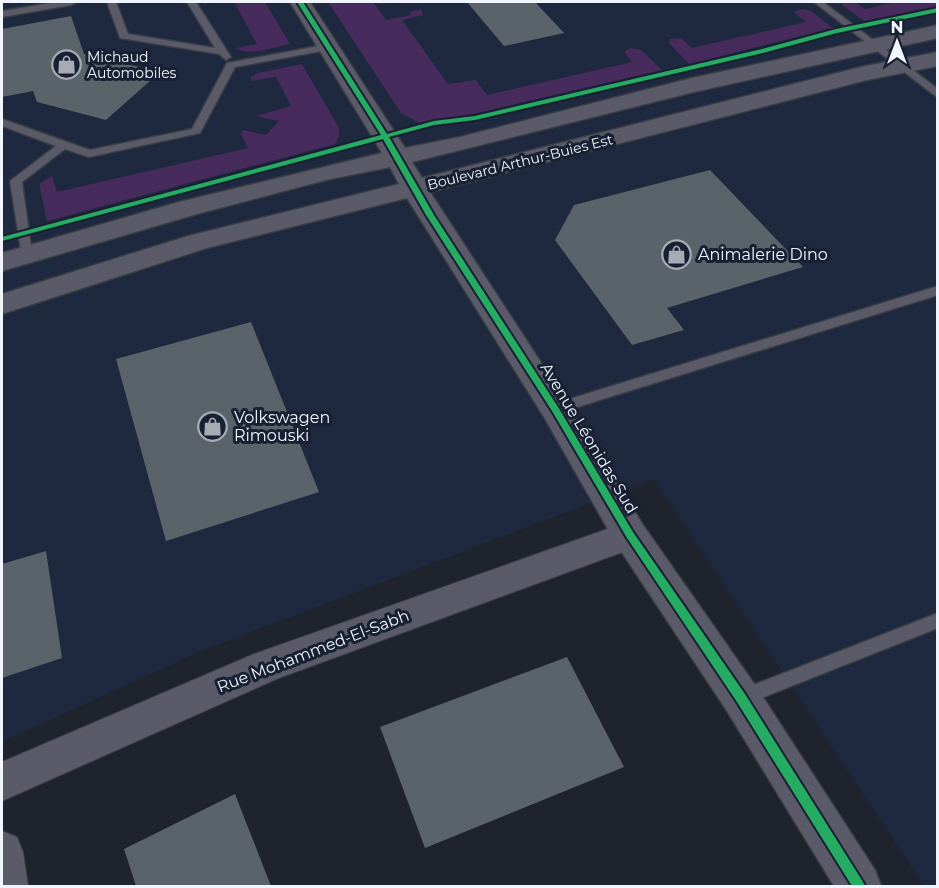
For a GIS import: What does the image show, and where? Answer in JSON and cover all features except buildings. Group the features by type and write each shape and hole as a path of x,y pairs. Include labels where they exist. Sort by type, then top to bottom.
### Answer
{"street":[{"name":"Avenue Léonidas Sud","path":"300,2 555,409 630,535 741,698 859,886"},
{"name":"Boulevard Arthur-Buies Est","path":"2,262 188,208 324,173 461,144 692,85 938,31"},
{"name":"Boulevard Arthur-Buies Est","path":"2,304 198,242 900,66 938,59"},
{"name":"Rue Mohammed-El-Sabh","path":"2,782 267,666 630,535"},
{"path":"2,852 7,886"}],"lane":[{"path":"2,14 71,2"},
{"path":"111,2 124,36 223,52"},
{"path":"192,2 231,65"},
{"path":"818,2 938,95"},
{"path":"231,65 329,47"},
{"path":"2,122 89,154 196,131 231,65"},
{"path":"26,254 16,181 65,144"},
{"path":"2,180 24,175"},
{"path":"555,409 938,290"},
{"path":"741,698 938,620"}],"shaded area":[{"path":"2,2 937,2 937,886 924,886 654,479 199,652 2,742"},
{"path":"234,2 265,2 290,44 247,52 235,48 257,44"},
{"path":"328,2 373,2 386,20 411,15 410,12 421,9 423,15 402,20 448,84 476,80 487,95 632,62 624,52 630,48 641,50 662,70 473,114 428,121 423,125 401,113"},
{"path":"843,2 855,2 865,9 896,2 937,2 938,6 864,21 842,5"},
{"path":"802,9 811,11 833,28 689,64 669,43 670,39 681,38 692,48 806,22 794,12"},
{"path":"302,64 339,128 339,137 335,144 47,221 39,184 52,176 57,192 248,148 241,134 243,130 266,135 279,121 256,116 291,106 276,77 251,81 251,77 258,73"}],"cycle path":[{"path":"300,2 385,136 430,215 555,409 630,535 741,698 859,886"},
{"path":"2,239 434,123 475,118 763,51 836,31 938,10"}],"place":[{"name":"Michaud Automobiles","path":"66,65"},
{"name":"Animalerie Dino","path":"677,254"},
{"name":"Volkswagen Rimouski","path":"213,426"}]}
